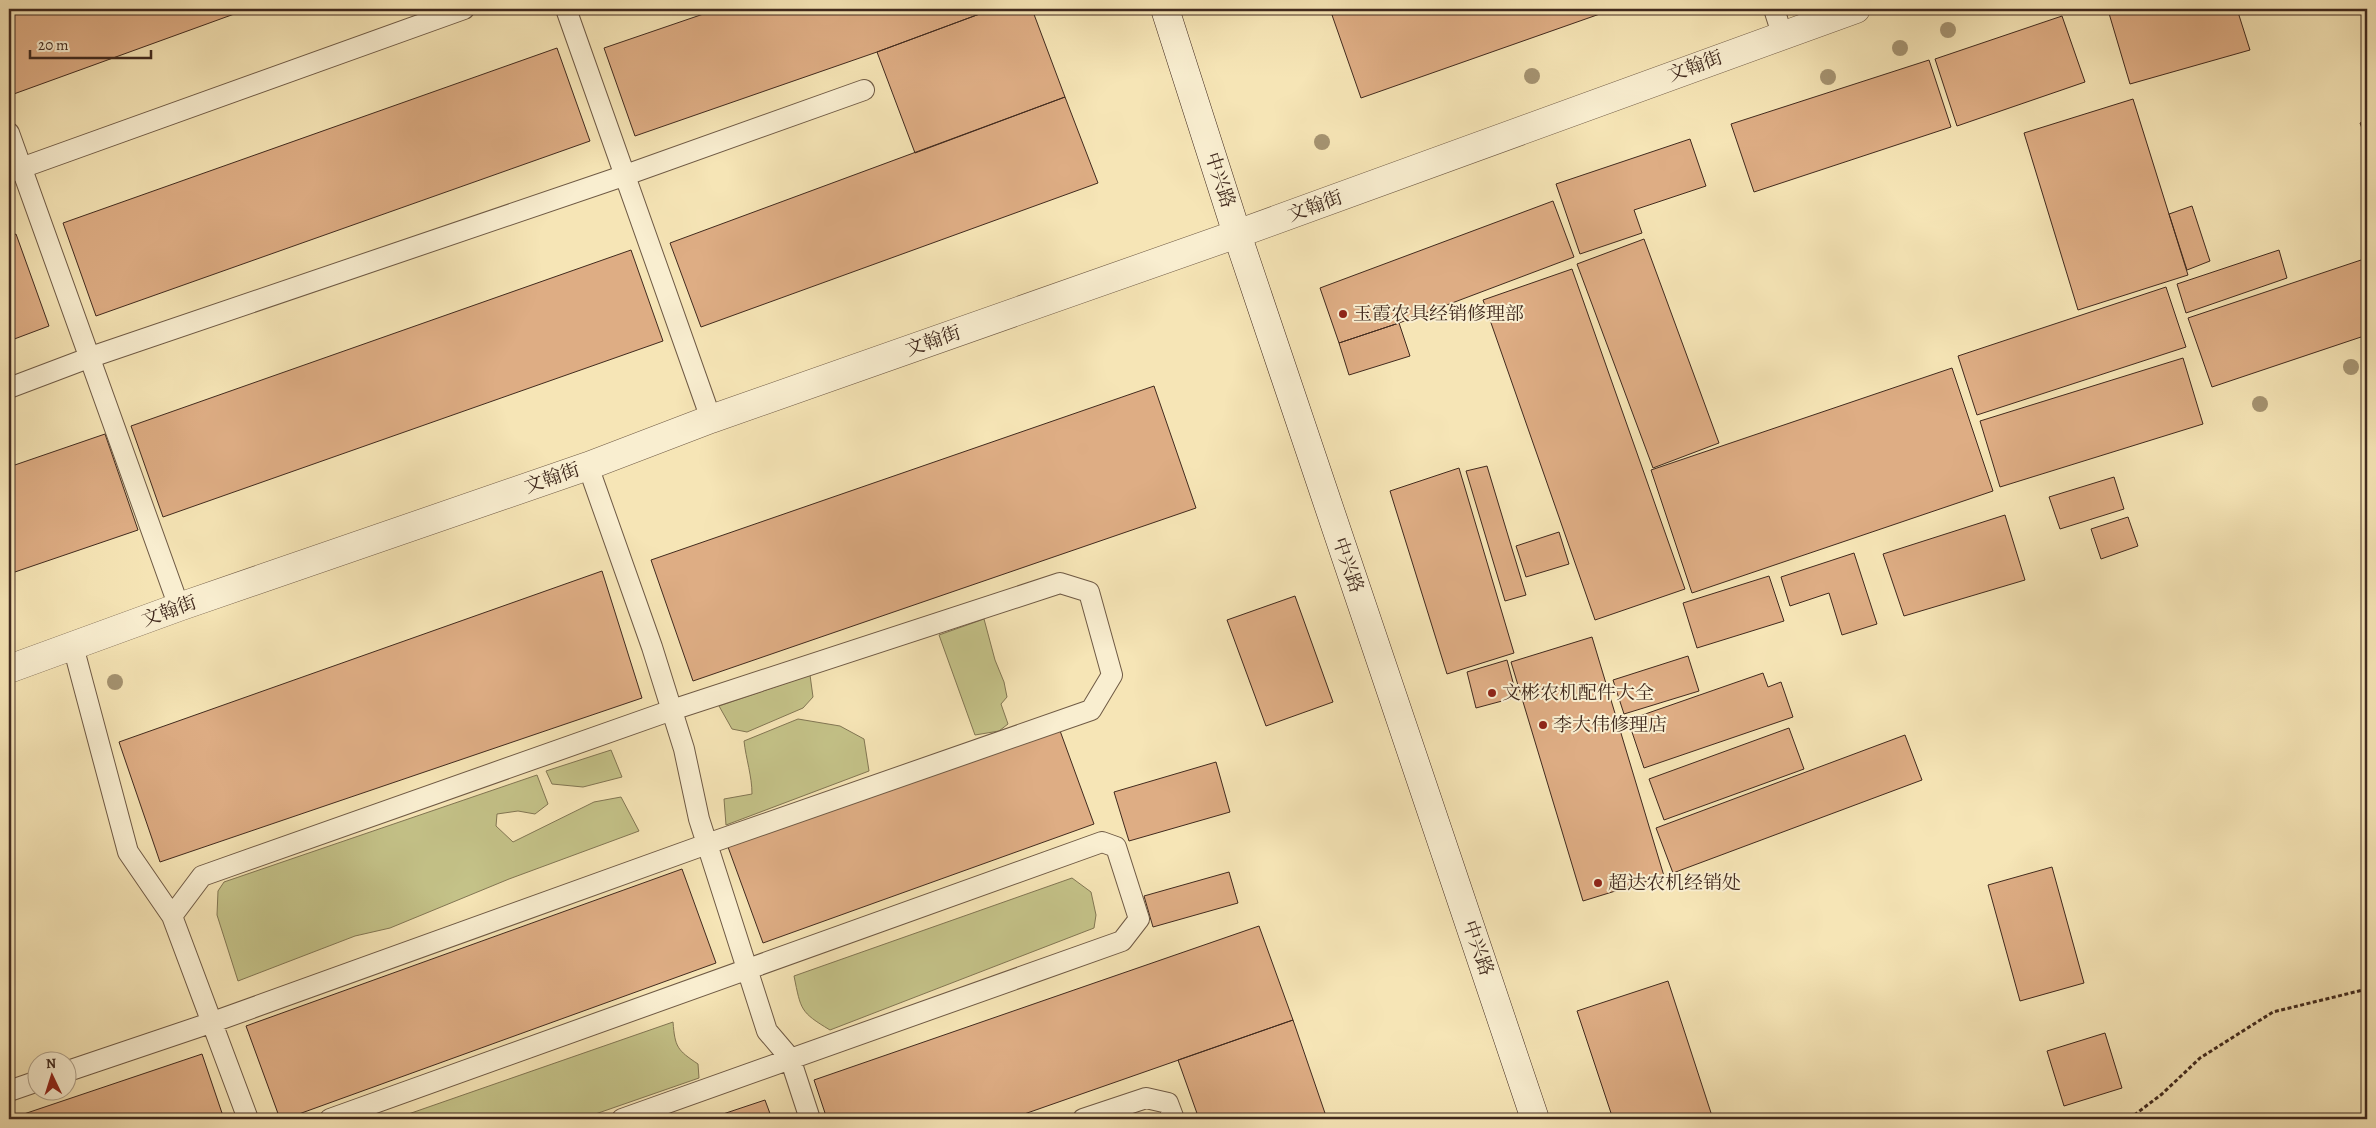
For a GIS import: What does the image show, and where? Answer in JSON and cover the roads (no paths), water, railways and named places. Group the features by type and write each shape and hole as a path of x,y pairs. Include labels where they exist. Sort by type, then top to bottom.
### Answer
{"street":[{"name":"中兴路","path":"1165,9 1237,234 1535,1119"},
{"name":"文翰街","path":"9,669 179,607 588,466 711,419 1237,234 1782,34 1856,9"}],"lane":[{"path":"15,170 464,9"},
{"path":"566,9 623,176 711,419"},
{"path":"1774,9 1782,34"},
{"path":"9,388 90,357 623,176 864,90"},
{"path":"9,133 15,170 90,357 179,607"},
{"path":"588,466 672,710 684,750 699,819 767,1032 790,1058 810,1119"},
{"path":"78,1068 213,1022 707,844 1091,710 1112,675 1100,626 1089,592 1060,583 672,710 202,876 172,916"},
{"path":"73,646 128,852 172,916 248,1119"},
{"path":"330,1119 1102,842 1116,847 1138,919 1122,941 622,1119"},
{"path":"9,1091 28,1084"},
{"path":"1083,1119 1146,1098 1168,1103 1174,1119"}],"place":[{"name":"玉霞农具经销修理部","path":"1343,314"},
{"name":"文彬农机配件大全","path":"1492,693"},
{"name":"李大伟修理店","path":"1543,725"},
{"name":"超达农机经销处","path":"1598,883"}]}
